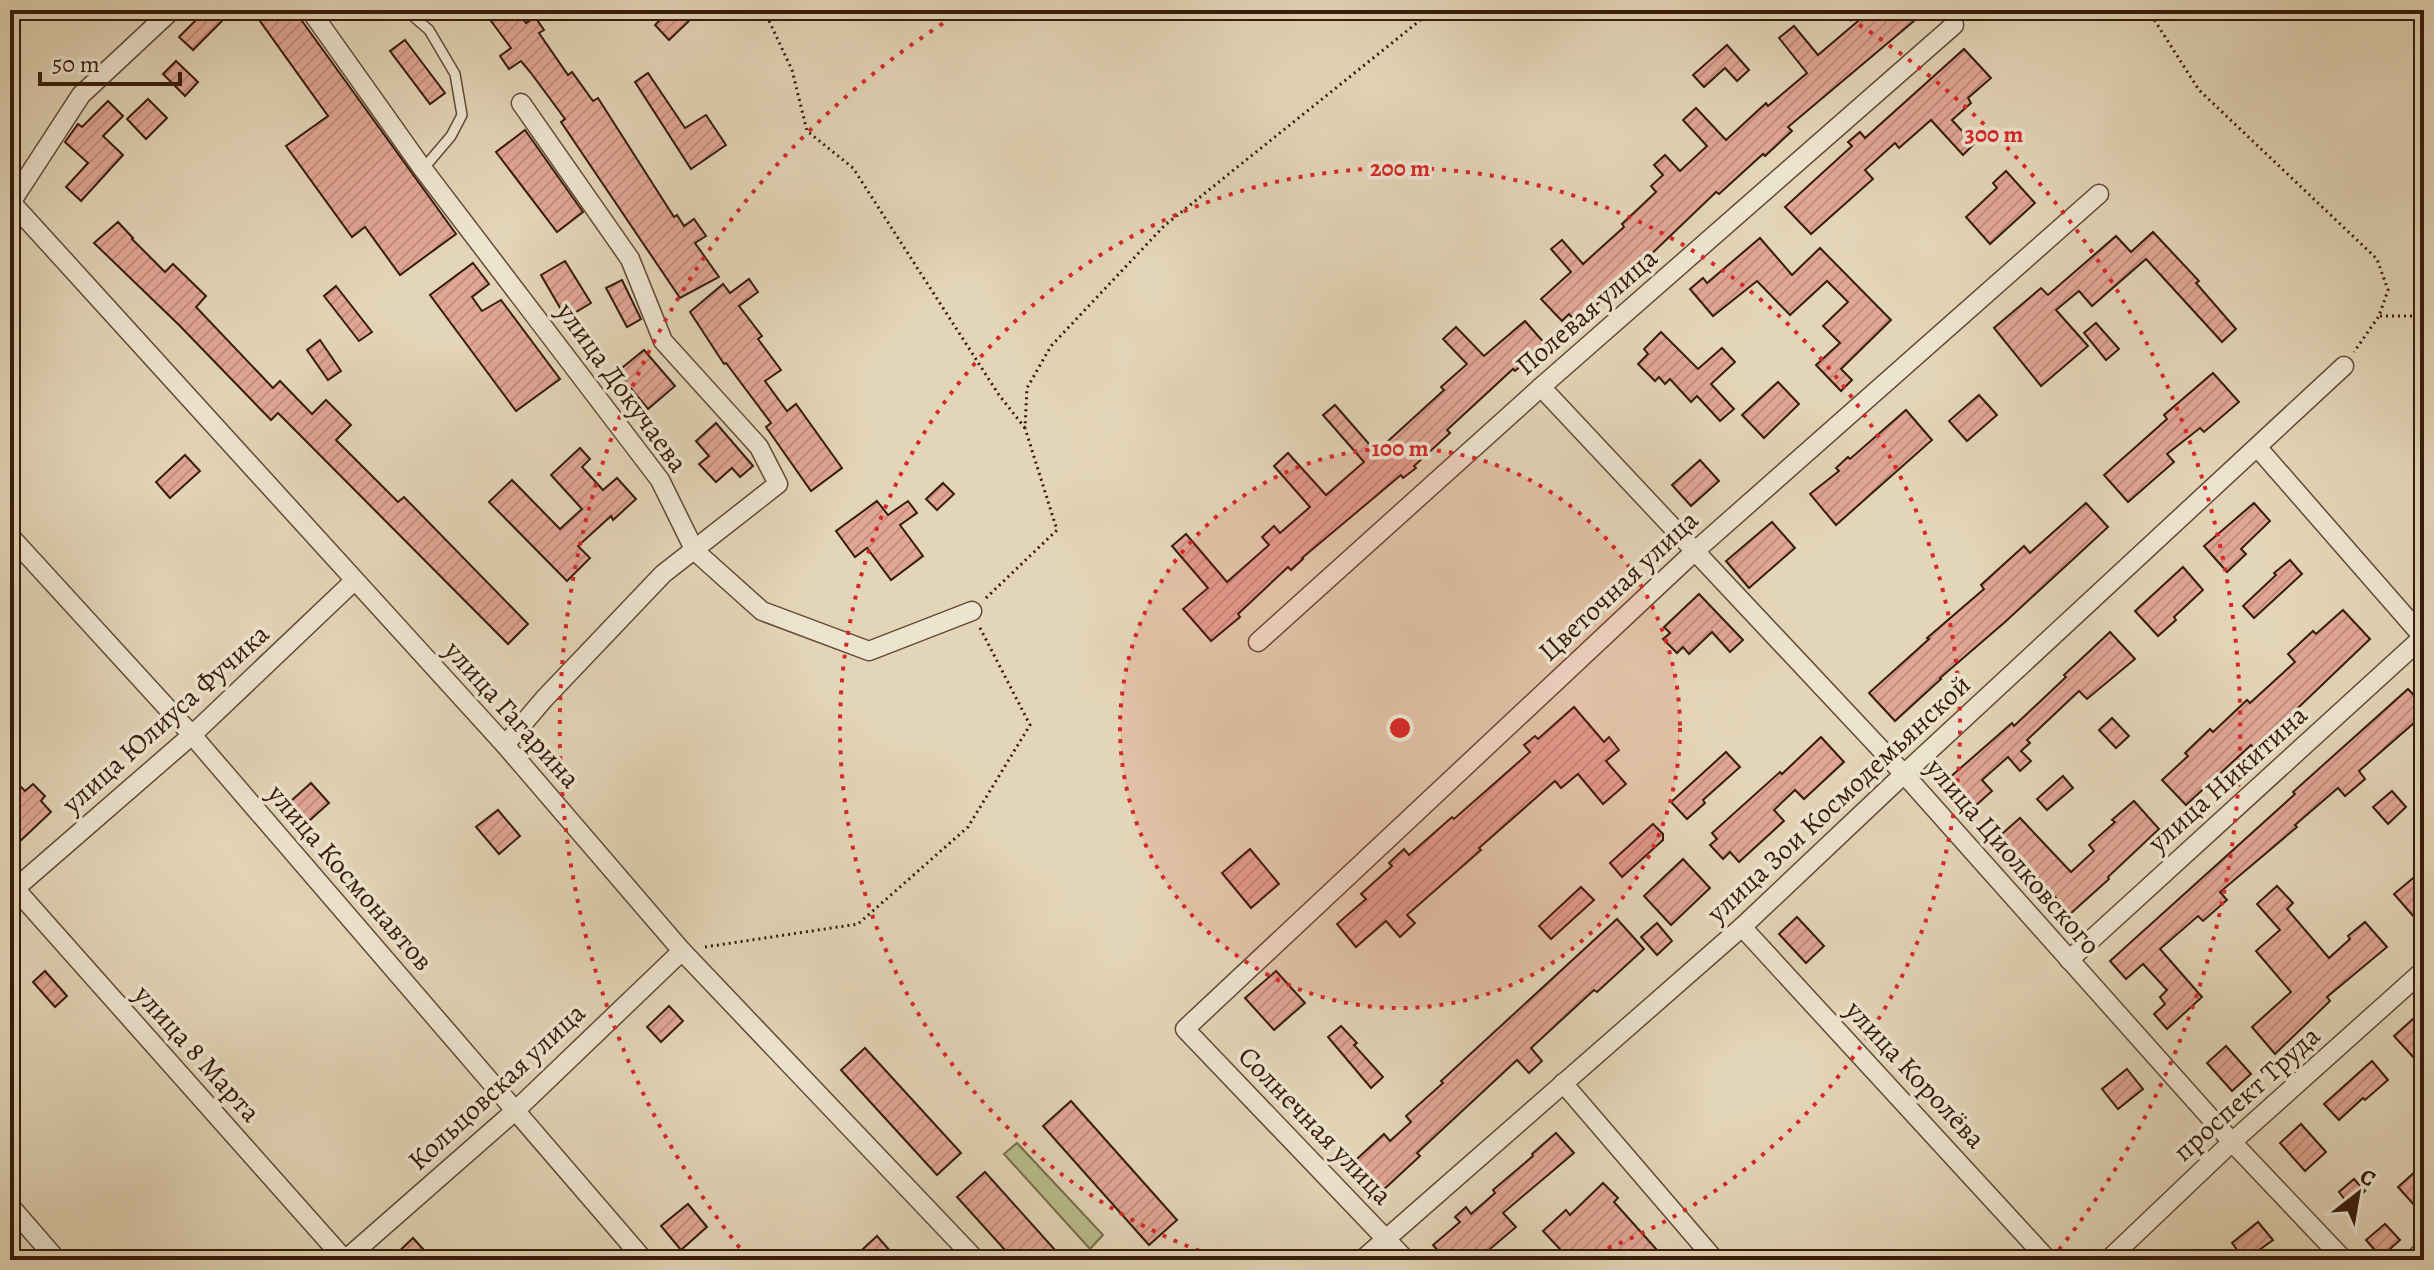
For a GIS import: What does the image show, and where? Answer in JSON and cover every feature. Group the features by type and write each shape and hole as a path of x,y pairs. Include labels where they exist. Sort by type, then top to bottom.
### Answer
{"street":[{"path":"11,203 81,95 172,10"},
{"name":"улица Докучаева","path":"310,10 423,169 660,480 695,551 762,611 869,651 972,611"},
{"name":"Полевая улица","path":"1258,642 1541,387 1954,25"},
{"path":"505,745 544,699 663,574 778,484 759,447 663,341 630,259 521,103"},
{"name":"Цветочная улица","path":"1185,1029 1694,552 2099,194"},
{"name":"улица Гагарина","path":"11,203 505,745 682,951 976,1260"},
{"name":"улица Зои Космодемьянской","path":"1362,1260 1742,927 2344,366"},
{"name":"улица Циолковского","path":"1541,387 1904,774 2232,1142 2344,1260"},
{"path":"2258,448 2423,637"},
{"name":"улица Космонавтов","path":"10,536 192,735 644,1260"},
{"name":"улица Юлиуса Фучика","path":"12,888 192,735 354,581"},
{"name":"улица Никитина","path":"2069,960 2423,637"},
{"name":"улица 8 Марта","path":"12,888 345,1260"},
{"name":"улица Королёва","path":"1742,927 2048,1260"},
{"name":"Кольцовская улица","path":"345,1260 515,1111 682,951"},
{"name":"проспект Труда","path":"2108,1260 2232,1142 2424,970"},
{"name":"Солнечная улица","path":"1185,1029 1406,1260"},
{"path":"1563,1083 1715,1260"},
{"path":"10,1206 57,1260"},
{"path":"2413,1260 2424,1250"}],"lane":[{"path":"406,10 429,30 455,74 462,115 451,136 423,169"}],"path":[{"path":"764,10 792,70 807,131 853,168 999,395 1025,428"},
{"path":"682,951 858,924 968,827 1030,725 972,611 1057,530 1025,428 1027,388 1051,346 1164,226 1433,10"},
{"path":"2148,10 2199,90 2377,259 2388,290 2379,316 2344,366"},
{"path":"2379,316 2424,316"}],"green space":[{"path":"1017,1143 1103,1235 1090,1249 1004,1154"}],"building":[{"path":"206,10 222,21 193,50 179,37"},
{"path":"252,10 294,10 456,234 400,275 365,227 352,237 286,146 328,116"},
{"path":"507,10 517,10 526,23 535,17 544,30 539,33 568,75 572,72 593,101 598,98 674,217 677,215 684,226 694,219 706,236 695,243 719,277 680,298 561,122 565,119 531,73 521,61 509,69 500,56 511,48 491,21"},
{"path":"670,10 680,10 690,20 669,40 655,25"},
{"path":"1871,10 1927,10 1788,127 1792,131 1765,156 1763,154 1719,194 1716,192 1576,322 1569,314 1562,321 1541,299 1571,272 1551,249 1562,240 1583,264 1624,227 1622,224 1656,192 1651,186 1663,175 1654,165 1665,155 1680,171 1707,146 1683,120 1696,108 1726,140 1766,103 1768,106 1807,73 1779,38 1794,26 1818,55"},
{"path":"405,40 445,93 430,104 390,51"},
{"path":"1727,45 1749,70 1737,81 1725,68 1704,87 1693,75"},
{"path":"1964,49 1991,78 1968,98 1971,103 1952,120 1974,144 1963,155 1931,120 1899,148 1895,143 1865,170 1873,179 1811,234 1785,207 1852,146 1848,142 1860,132 1865,138"},
{"path":"176,61 198,82 185,96 163,74"},
{"path":"648,73 685,128 706,115 726,145 691,169 635,82"},
{"path":"148,99 167,118 146,139 127,119"},
{"path":"108,101 123,116 103,136 123,155 81,201 66,187 88,163 65,142 78,124 82,127"},
{"path":"525,130 583,212 557,232 496,152"},
{"path":"2006,171 2035,203 1990,244 1966,217 1997,188 1993,183"},
{"path":"118,222 165,272 173,264 206,296 196,307 273,388 280,381 312,414 326,400 351,425 336,440 398,502 404,497 528,624 508,644 278,413 271,420 94,243"},
{"path":"2153,232 2199,281 2196,283 2236,329 2222,342 2146,259 2092,306 2079,291 2056,310 2088,346 2041,386 1994,328 2041,288 2048,295 2116,236 2131,252"},
{"path":"1760,238 1792,275 1820,248 1891,320 1841,369 1852,380 1841,391 1816,365 1840,343 1823,326 1848,302 1827,281 1790,315 1757,281 1713,316 1690,289 1703,278 1707,283"},
{"path":"565,261 591,303 566,318 541,275"},
{"path":"473,263 489,284 472,297 482,311 501,300 560,379 516,411 430,295"},
{"path":"749,279 758,292 739,306 762,336 758,339 781,370 765,381 787,411 796,404 842,468 811,491 766,427 771,423 724,364 690,312 723,284 730,293"},
{"path":"622,280 641,319 627,327 606,288"},
{"path":"336,286 372,332 359,341 324,296"},
{"path":"1525,321 1546,345 1515,371 1513,369 1447,430 1450,433 1414,466 1416,468 1403,478 1401,475 1291,570 1288,567 1238,614 1240,617 1211,641 1183,609 1208,588 1172,546 1186,534 1227,582 1269,545 1262,537 1274,526 1280,533 1310,507 1274,466 1288,453 1326,495 1364,462 1323,415 1335,405 1376,452 1444,390 1441,387 1467,364 1443,339 1456,327 1484,356"},
{"path":"2096,323 2119,349 2106,360 2084,333"},
{"path":"1661,332 1698,369 1722,348 1735,362 1711,384 1734,409 1720,421 1697,396 1691,402 1670,379 1665,384 1659,377 1655,381 1638,364 1648,354 1644,349"},
{"path":"320,340 341,371 328,380 307,350"},
{"path":"644,350 675,386 648,409 617,372"},
{"path":"2213,373 2239,402 2204,432 2200,428 2167,454 2174,462 2128,502 2104,475 2167,419 2164,415"},
{"path":"1778,382 1799,404 1764,438 1742,415"},
{"path":"1979,395 1997,415 1967,441 1949,421"},
{"path":"1906,410 1932,440 1836,525 1810,494 1839,471 1836,468 1848,457 1850,459"},
{"path":"716,423 753,466 740,477 732,468 716,482 699,464 709,456 696,441"},
{"path":"580,448 590,459 582,467 603,490 617,478 636,499 613,520 611,516 578,546 590,558 567,581 489,502 512,480 560,529 582,509 551,475"},
{"path":"185,455 200,471 170,498 156,482"},
{"path":"1700,460 1719,481 1691,506 1672,485"},
{"path":"943,483 954,494 937,510 926,499"},
{"path":"877,501 888,515 908,501 917,513 900,525 923,556 891,580 867,548 855,557 836,531"},
{"path":"2086,503 2108,527 1895,721 1869,693 1984,589 1981,585 2024,546 2030,553"},
{"path":"2254,503 2270,521 2241,549 2246,554 2227,572 2204,546"},
{"path":"1772,522 1795,548 1749,588 1726,561"},
{"path":"2290,560 2302,574 2254,618 2243,606"},
{"path":"2183,567 2203,590 2158,636 2135,611"},
{"path":"1699,594 1743,640 1730,652 1712,632 1689,654 1683,647 1677,653 1663,639 1670,633 1664,627"},
{"path":"2343,610 2370,639 2255,749 2251,745 2186,805 2162,780 2188,756 2185,753 2210,729 2213,732 2247,700 2250,703 2295,662 2288,654"},
{"path":"2110,632 2135,659 2087,699 2079,691 2027,740 2030,743 2021,751 2031,761 2020,771 2008,757 1982,780 1992,791 1974,807 1948,779 2012,723 2014,726"},
{"path":"2408,689 2424,706 2424,734 2414,723 2359,771 2365,779 2345,796 2338,788 2220,892 2227,900 2203,921 2198,916 2160,949 2202,997 2167,1029 2154,1014 2165,1004 2160,997 2167,990 2143,964 2126,979 2110,961"},
{"path":"1574,707 1604,742 1609,737 1619,750 1606,761 1626,784 1603,804 1578,774 1561,788 1555,781 1407,915 1415,923 1400,937 1386,921 1356,947 1337,924 1366,899 1361,894 1392,866 1389,863 1404,849 1409,855 1452,817 1454,819 1530,752 1524,745 1535,736 1538,739"},
{"path":"2112,718 2129,736 2116,748 2099,730"},
{"path":"1821,737 1844,762 1804,799 1795,790 1774,810 1784,821 1739,862 1730,852 1723,859 1710,845 1717,839 1712,833"},
{"path":"1726,752 1740,767 1687,819 1671,802"},
{"path":"2063,776 2073,788 2047,810 2037,799"},
{"path":"311,783 329,803 300,829 282,809"},
{"path":"33,784 45,796 41,801 51,812 17,844 10,836 10,797 21,787 25,791"},
{"path":"2392,791 2406,807 2388,824 2373,807"},
{"path":"2134,801 2159,829 2070,914 2024,862 2018,866 1995,840 2020,818 2071,872 2094,851 2089,845"},
{"path":"498,810 520,836 499,854 476,827"},
{"path":"1653,824 1663,834 1663,840 1622,877 1610,863"},
{"path":"1250,849 1279,884 1251,908 1222,873"},
{"path":"1683,859 1710,888 1671,925 1644,896"},
{"path":"2424,869 2424,910 2415,918 2394,894"},
{"path":"2277,886 2293,903 2287,909 2329,958 2365,922 2387,947 2327,997 2330,1001 2275,1054 2252,1027 2291,992 2256,951 2280,930 2257,904"},
{"path":"1581,887 1594,900 1551,939 1539,926"},
{"path":"1797,917 1824,946 1806,963 1779,934"},
{"path":"1617,919 1644,949 1531,1048 1542,1061 1529,1073 1517,1060 1417,1153 1420,1156 1381,1192 1372,1182 1365,1189 1346,1169 1384,1134 1390,1141 1411,1122 1406,1116 1443,1083 1441,1081"},
{"path":"1657,923 1672,941 1657,955 1641,937"},
{"path":"45,971 67,996 55,1007 33,982"},
{"path":"1276,971 1305,1003 1274,1030 1245,998"},
{"path":"669,1006 683,1021 661,1042 647,1027"},
{"path":"2424,1009 2424,1069 2394,1036"},
{"path":"1341,1026 1383,1077 1371,1088 1328,1037"},
{"path":"2226,1046 2251,1074 2232,1091 2207,1063"},
{"path":"865,1048 961,1153 937,1175 841,1070"},
{"path":"2372,1061 2388,1080 2339,1120 2324,1104"},
{"path":"2127,1069 2143,1089 2118,1109 2102,1089"},
{"path":"1071,1101 1177,1220 1149,1245 1043,1126"},
{"path":"2301,1124 2326,1152 2305,1171 2280,1143"},
{"path":"1556,1133 1574,1153 1503,1213 1516,1227 1477,1260 1446,1260 1433,1245 1460,1222 1455,1217 1466,1207 1471,1214"},
{"path":"2417,1170 2424,1179 2424,1216 2398,1187"},
{"path":"985,1172 1064,1260 1014,1260 957,1197"},
{"path":"2354,1179 2365,1191 2349,1205 2339,1192"},
{"path":"1603,1183 1618,1198 1614,1202 1666,1260 1570,1260 1543,1231 1566,1210 1570,1215"},
{"path":"688,1204 707,1227 681,1250 661,1226"},
{"path":"2258,1222 2273,1240 2245,1260 2232,1243"},
{"path":"2385,1224 2400,1240 2381,1257 2366,1240"},
{"path":"877,1236 898,1260 851,1260"},
{"path":"413,1238 433,1260 390,1260"}]}
